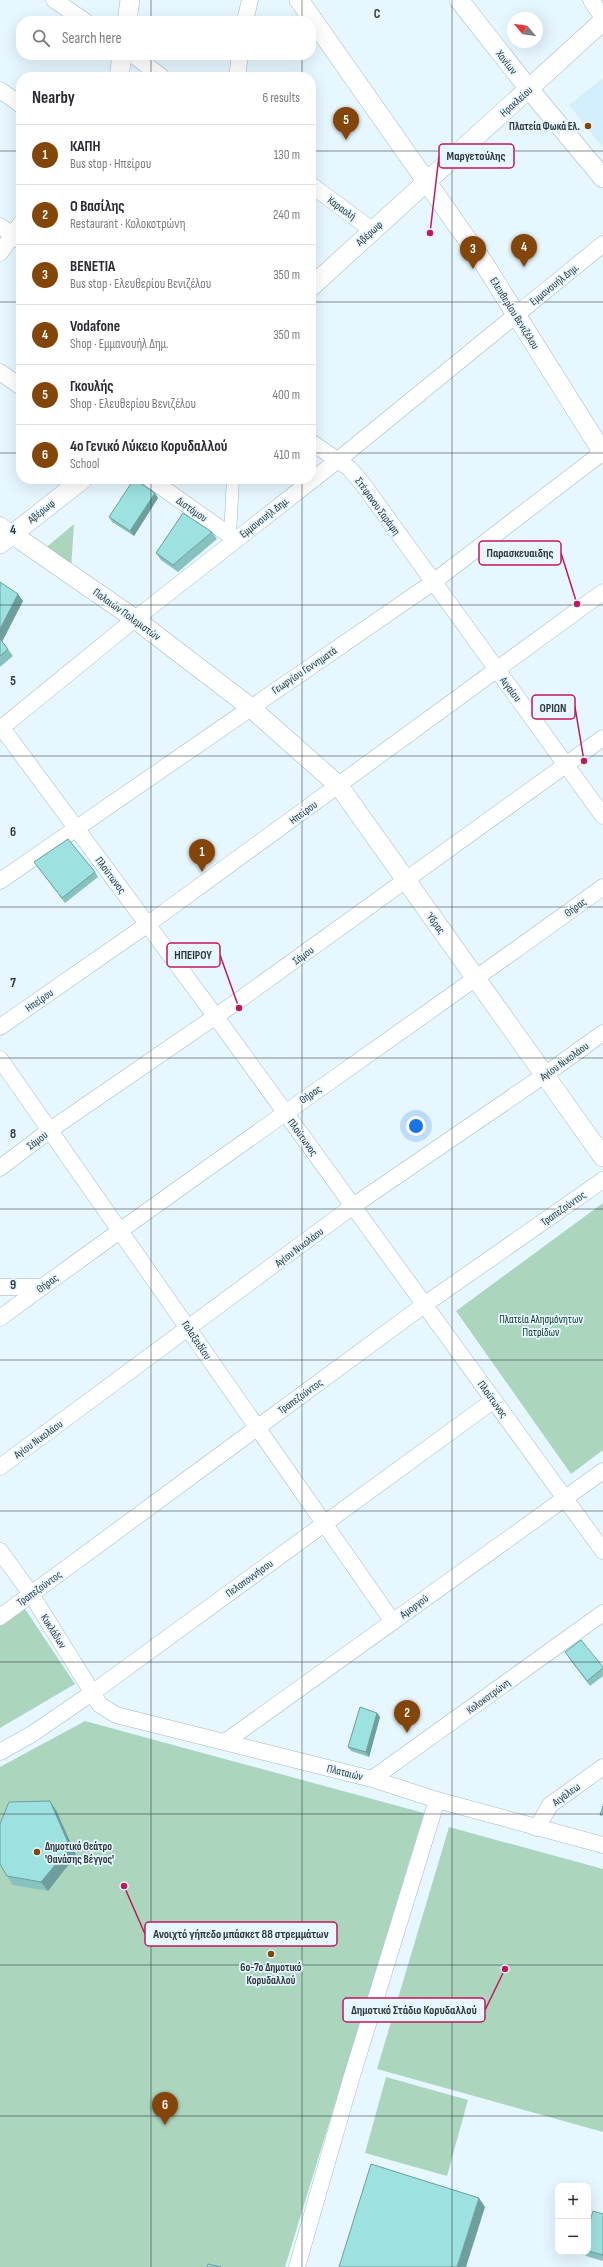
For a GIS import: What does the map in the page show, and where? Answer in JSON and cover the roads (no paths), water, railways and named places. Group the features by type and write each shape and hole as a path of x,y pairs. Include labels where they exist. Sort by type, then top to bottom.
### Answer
{"street":[{"path":"54,0 78,16"},
{"path":"128,16 130,0"},
{"path":"246,16 250,0"},
{"name":"Ελευθερίου Βενιζέλου","path":"299,0 310,16"},
{"name":"Χανίων","path":"459,0 529,89 603,178"},
{"path":"591,0 603,19"},
{"name":"Ηρακλείου","path":"428,181 603,19"},
{"name":"Ελευθερίου Βενιζέλου","path":"316,24 428,181 483,262 603,453"},
{"path":"120,72 122,60"},
{"path":"139,60 155,72"},
{"path":"238,72 239,60"},
{"path":"0,90 16,102"},
{"name":"Αβέρωφ","path":"316,282 372,230 428,181"},
{"name":"Καραολή","path":"316,190 372,230"},
{"path":"0,253 14,231"},
{"name":"Εμμανουήλ Δημ.","path":"316,476 338,460 603,244"},
{"path":"0,372 16,383"},
{"name":"Στέφανου Σαράφη","path":"316,445 349,468 362,483 432,583"},
{"name":"Γεωργίου Γεννηματά","path":"0,881 77,829 250,707 432,583 603,453"},
{"name":"Διστόμου","path":"157,484 233,537"},
{"path":"233,484 233,537"},
{"name":"Εμμανουήλ Δημ.","path":"1,727 233,537 305,484"},
{"name":"Αβέρωφ","path":"4,534 66,486"},
{"name":"Παλαιών Πολεμιστών","path":"4,534 134,619 250,707"},
{"name":"Αιγαίου","path":"432,583 603,816"},
{"name":"Ηπείρου","path":"0,1027 148,924 497,671 603,592"},
{"name":"Ύδρας","path":"250,707 339,786 405,881 546,1074 603,1157"},
{"name":"Πλούτωνος","path":"1,727 216,1017 603,1551"},
{"name":"Σάμου","path":"0,1168 50,1130 216,1017 603,738"},
{"name":"Θήρας","path":"0,1318 284,1112 476,979 603,887"},
{"name":"Αγίου Νικολάου","path":"0,1467 353,1206 546,1074 603,1033"},
{"name":"Γαλαξειδίου","path":"0,1059 190,1328 257,1428 393,1622"},
{"name":"Τραπεζούντος","path":"0,1617 424,1305 603,1180"},
{"path":"0,1287 42,1287"},
{"name":"Πελοποννήσου","path":"0,1752 32,1734 92,1693 494,1400"},
{"name":"Αμοργού","path":"225,1742 603,1471"},
{"name":"Κυκλάδων","path":"0,1551 32,1594 92,1693"},
{"name":"Κολοκοτρώνη","path":"372,1779 603,1613"},
{"name":"Πλαταιών","path":"92,1693 100,1705 116,1715 372,1779 437,1800 603,1845"},
{"name":"Αιγάλεω","path":"537,1828 550,1805 603,1767"},
{"path":"297,2267 351,2079 437,1800"}],"place":[{"name":"Πλατεία Φωκά Ελ.","path":"588,126"},
{"name":"Γκουλής","path":"346,140"},
{"name":"Μαργετούλης","path":"430,233"},
{"name":"Vodafone","path":"524,267"},
{"name":"ΒΕΝΕΤΙΑ","path":"473,269"},
{"name":"Παρασκευαιδης","path":"577,604"},
{"name":"ΟΡΙΩΝ","path":"584,761"},
{"name":"ΚΑΠΗ","path":"202,872"},
{"name":"ΗΠΕΙΡΟΥ","path":"239,1008"},
{"name":"Ο Βασίλης","path":"407,1733"},
{"name":"Δημοτικό Θεάτρο 'Θανάσης Βέγγος'","path":"37,1852"},
{"name":"Ανοιχτό γήπεδο μπάσκετ 88 στρεμμάτων","path":"124,1886"},
{"name":"6ο-7ο Δημοτικό Κορυδαλλού","path":"271,1954"},
{"name":"Δημοτικό Στάδιο Κορυδαλλού","path":"505,1969"},
{"name":"4ο Γενικό Λύκειο Κορυδαλλού","path":"165,2125"}],"park label":[{"name":"Πλατεία Αλησμόνητων Πατρίδων","path":"541,1325"}]}
